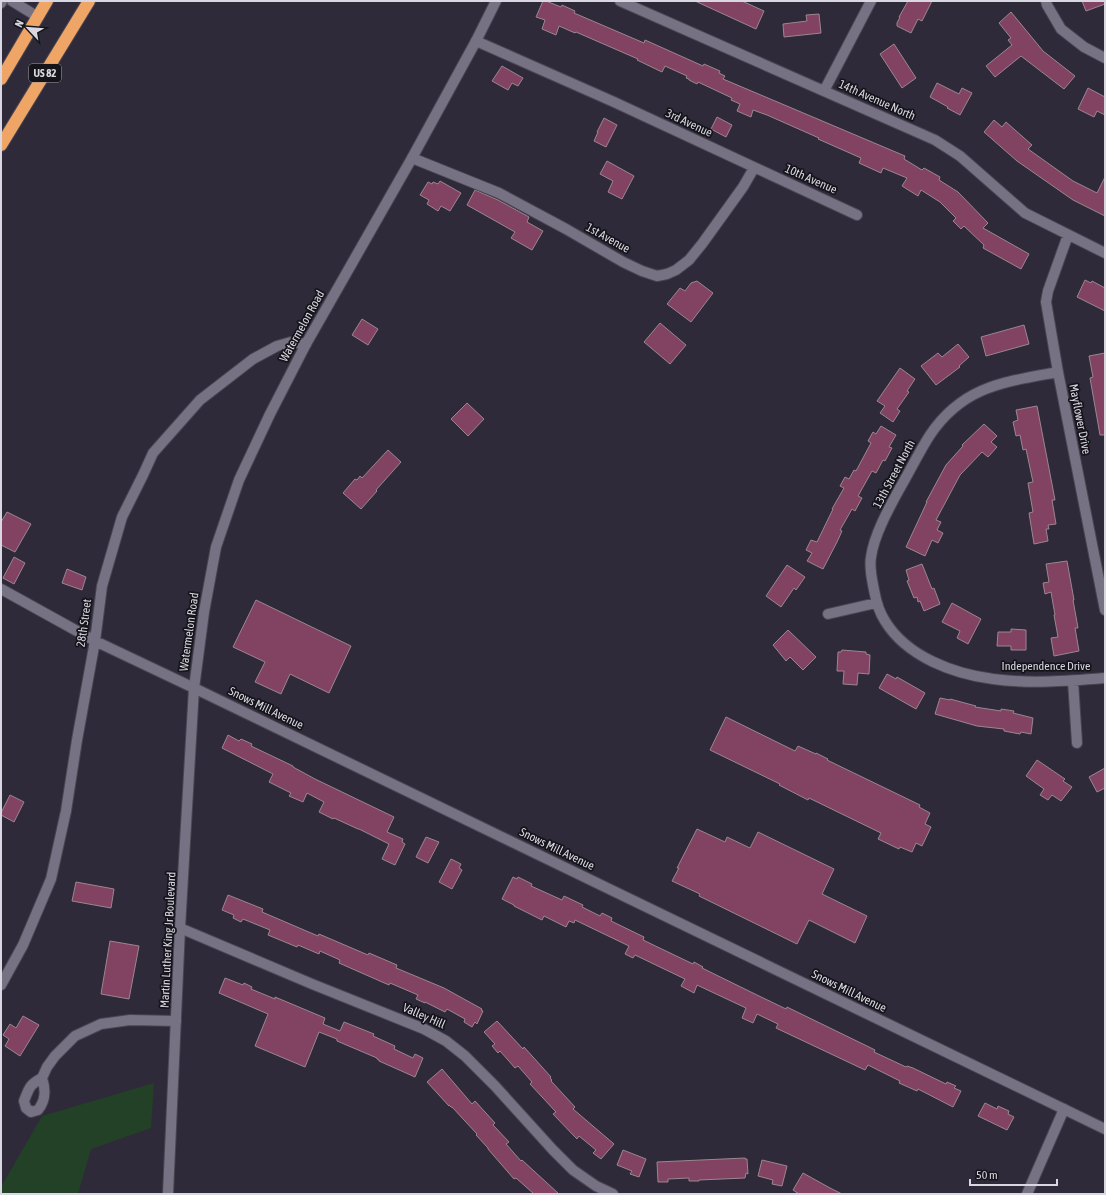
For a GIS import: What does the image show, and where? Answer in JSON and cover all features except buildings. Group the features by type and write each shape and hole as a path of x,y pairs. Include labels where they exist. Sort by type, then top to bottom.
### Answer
{"highway":[{"name":"US 82","path":"1,79 47,1"},
{"name":"US 82","path":"1,145 89,1"}],"street":[{"path":"12,1 38,16"},
{"name":"Watermelon Road","path":"194,688 204,612 216,547 239,480 270,414 306,344 412,158 476,42 496,1"},
{"name":"14th Avenue North","path":"620,1 637,5 935,140 960,156 1025,213 1105,253"},
{"path":"824,91 871,1"},
{"path":"1046,1 1061,29 1084,47 1105,58"},
{"name":"3rd Avenue","path":"476,42 614,102 754,168"},
{"name":"1st Avenue","path":"412,158 499,193 623,262 657,276 676,270 689,260 743,187 754,168"},
{"name":"10th Avenue","path":"754,168 857,215"},
{"name":"Mayflower Drive","path":"1068,235 1048,291 1046,302 1058,372 1105,610"},
{"name":"28th Street","path":"1,985 23,945 51,879 66,811 95,641 102,586 122,517 153,453 200,400 253,359 277,346 291,342 306,344"},
{"name":"13th Street North","path":"919,655 898,638 884,621 876,603 870,574 874,540 895,497 930,435 959,403 992,386 1012,380 1058,372"},
{"name":"Snows Mill Avenue","path":"1,589 95,641 1105,1129"},
{"path":"828,614 876,603"},
{"name":"Independence Drive","path":"919,655 949,668 968,674 993,679 1018,682 1073,681 1105,678"},
{"path":"1073,681 1077,743"},
{"name":"Martin Luther King Jr Boulevard","path":"168,1194 180,928 194,688"},
{"name":"Valley Hill","path":"180,928 312,984 424,1029 446,1041 465,1056 495,1086 573,1170 596,1186 613,1194"},
{"path":"42,1078 55,1056 75,1036 101,1024 130,1020 176,1021"},
{"path":"1027,1194 1064,1109"}],"green space":[{"path":"154,1083 151,1128 91,1149 78,1194 1,1194 1,1187 42,1116"}]}
